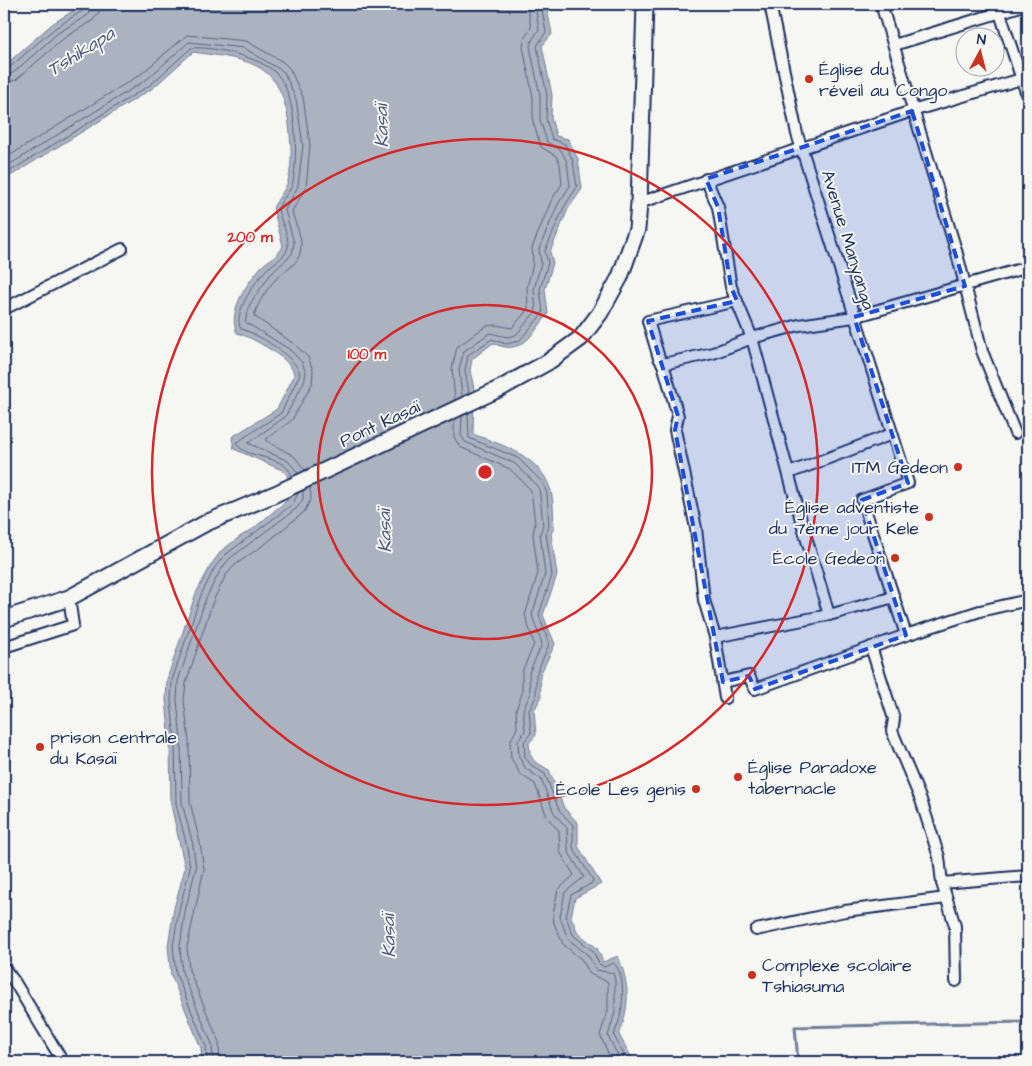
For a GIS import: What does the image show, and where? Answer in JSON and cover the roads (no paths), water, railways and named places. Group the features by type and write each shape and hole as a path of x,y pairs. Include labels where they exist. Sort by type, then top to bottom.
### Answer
{"main road":[{"name":"Pont Kasaï","path":"4,619 69,598 206,523 276,494 501,388 548,362 581,338 600,313 620,277 636,229 639,203 645,4"}],"street":[{"name":"Avenue Manyanga","path":"770,4 789,105 854,317 908,483 862,500 894,597"},
{"path":"882,4 912,111 956,250 982,351 1015,434"},
{"path":"894,45 999,8 1026,4"},
{"path":"999,8 1024,78 1028,98"},
{"path":"639,203 912,111 1024,78"},
{"path":"706,179 718,207 731,287 752,338 829,614"},
{"path":"4,309 122,249"},
{"path":"663,364 713,352 752,338 799,325 854,317 1028,267"},
{"path":"726,698 715,638 704,600 696,528 675,430 678,416 648,321 737,301"},
{"path":"789,473 892,434"},
{"path":"715,638 829,614 894,597 906,635"},
{"path":"4,647 73,625 69,598"},
{"path":"723,682 749,676 755,689 906,635 980,611 1028,600"},
{"path":"871,647 894,719 892,731 921,800 939,857 942,883 955,926 956,980"},
{"path":"942,883 1028,876"},
{"path":"756,930 845,911 946,898"},
{"path":"4,968 14,981 63,1062"}],"water":[{"path":"84,4 546,4 552,34 542,46 552,95 551,118 556,136 568,139 578,159 582,189 568,209 550,252 553,263 545,289 548,314 531,336 519,345 503,347 493,343 472,359 470,370 474,389 473,434 508,448 530,460 546,479 551,491 554,529 551,533 557,575 543,615 555,644 540,675 541,698 534,710 536,735 529,743 530,754 534,761 549,770 564,808 578,823 578,846 601,884 575,898 571,917 578,933 597,948 603,962 618,956 625,977 627,996 627,1005 619,1035 634,1062 202,1062 201,1048 171,975 168,946 174,908 185,868 171,805 170,741 166,700 167,679 196,593 211,565 221,551 253,529 293,495 287,475 282,470 234,449 232,437 277,409 294,376 293,370 288,363 261,344 237,333 235,325 237,307 245,289 261,267 276,255 283,246 273,208 287,185 290,174 289,124 285,103 278,87 269,75 245,61 193,52 153,88 4,180 4,66 52,24"}],"waterway":[{"path":"798,1062 795,1027 1028,1022"}],"place":[{"name":"Église du réveil au Congo","path":"809,79"},
{"name":"ITM Gedeon","path":"958,467"},
{"name":"Église adventiste du 7ème jour Kele","path":"929,517"},
{"name":"École Gedeon","path":"895,558"},
{"name":"prison centrale du Kasaï","path":"40,747"},
{"name":"Église Paradoxe tabernacle","path":"738,777"},
{"name":"École Les genis","path":"696,789"},
{"name":"Complexe scolaire Tshiasuma","path":"752,975"}],"water label":[{"name":"Tshikapa","path":"81,52"},
{"name":"Kasaï","path":"382,126"},
{"name":"Kasaï","path":"385,531"},
{"name":"Kasaï","path":"389,936"}]}
